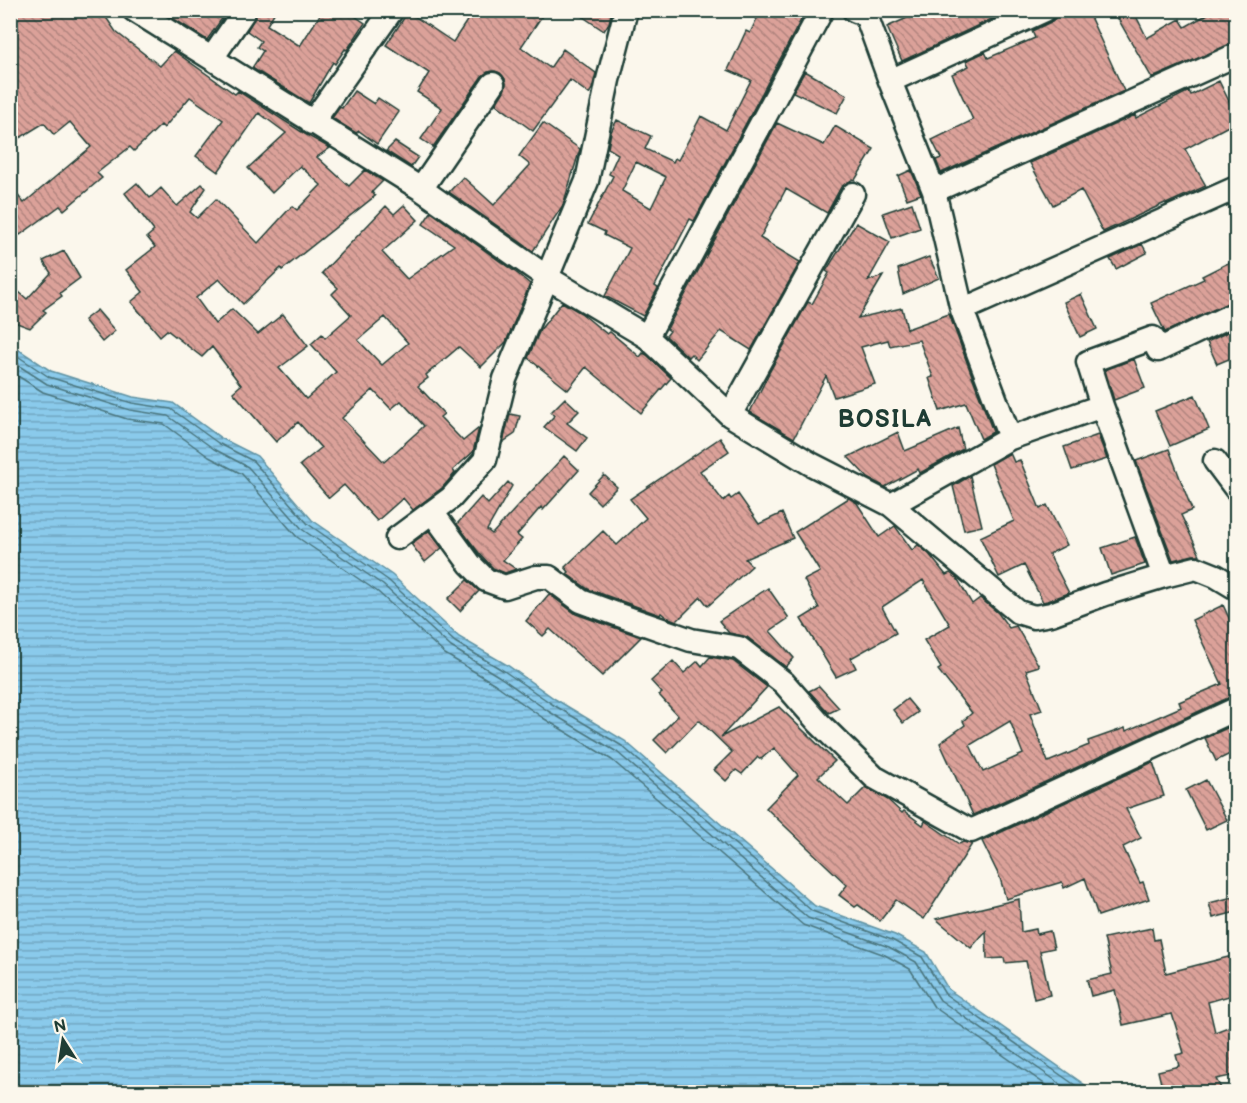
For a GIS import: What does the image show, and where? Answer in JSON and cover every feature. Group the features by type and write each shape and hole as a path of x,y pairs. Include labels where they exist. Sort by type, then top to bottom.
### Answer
{"street":[{"path":"134,10 421,189 548,278 647,336 730,415 811,464 891,505 1018,612 1034,617 1051,614 1105,594 1196,568 1236,588"},
{"path":"212,58 245,10"},
{"path":"312,123 392,10"},
{"path":"397,538 451,498 486,460 505,379 587,181 608,80 626,10"},
{"path":"647,336 822,10"},
{"path":"854,10 866,15 934,191 962,310 1010,438"},
{"path":"890,81 1046,10"},
{"path":"934,191 1236,55"},
{"path":"421,189 493,84"},
{"path":"962,310 1236,188"},
{"path":"730,415 853,194"},
{"path":"1164,576 1088,362 1152,338 1158,350 1236,313"},
{"path":"891,505 1010,438 1102,406"},
{"path":"1215,461 1236,489"},
{"path":"432,512 470,564 486,579 505,587 536,578 549,577 581,601 691,640 739,648 784,683 819,723 874,777 970,831 1236,709"}],"water":[{"path":"10,344 51,371 133,397 173,403 221,438 257,456 312,520 392,575 459,637 625,741 815,906 895,935 926,952 948,989 1095,1092 11,1092"}],"building":[{"path":"10,10 101,10 116,32 160,66 174,51 235,94 238,91 330,148 317,157 349,186 365,170 383,181 372,192 375,196 282,270 281,268 243,304 219,279 196,298 215,324 232,309 258,334 283,314 308,346 279,368 306,399 336,372 311,344 322,334 325,338 351,315 332,294 338,288 322,273 386,206 394,214 404,205 418,220 382,252 407,279 454,245 423,224 431,212 530,284 506,342 481,367 459,347 426,375 428,378 418,386 444,414 440,417 463,441 479,428 473,452 453,470 455,473 442,488 413,510 403,498 377,521 344,485 329,498 300,465 321,448 298,422 276,442 233,392 241,385 212,347 202,357 167,330 160,336 131,302 143,292 126,270 155,247 147,237 154,231 125,193 137,183 150,198 161,188 177,206 202,184 206,188 190,212 197,218 216,199 258,243 292,206 297,210 321,185 300,166 272,193 248,168 286,133 259,113 218,172 196,156 223,120 190,97 164,128 161,125 134,151 130,147 97,173 102,178 64,210 60,206 20,235 10,223 10,186 24,203 91,147 70,122 54,135 44,123 10,144","holes":["385,317 408,343 382,365 358,340","373,390 391,409 401,401 424,426 384,462 342,418"]},
{"path":"160,10 228,10 207,40"},
{"path":"258,10 276,10 267,25 300,46 323,10 346,10 365,23 347,50 345,49 335,64 333,62 309,103 252,68 263,51 257,47 261,41 247,31"},
{"path":"474,10 546,10 521,47 550,68 563,49 596,73 592,89 589,94 570,80 533,131 496,104 504,91 505,79 500,73 488,72 482,76 433,147 421,139 442,108 417,92 429,73 386,45 408,12 453,42"},
{"path":"573,10 612,10 609,23 604,31"},
{"path":"761,10 792,10 803,16 694,221 690,219 655,286 658,288 643,316 605,296 630,248 588,224 613,176 609,174 618,154 608,148 611,132 617,120 651,136 645,149 673,162 675,158 678,160 701,116 726,130 751,80 728,70 746,31 750,33","holes":["636,162 666,177 651,208 622,191"]},
{"path":"925,10 1011,10 902,61 887,27"},
{"path":"1058,10 1087,10 1124,91 941,173 936,160 941,158 932,140 973,120 952,74 969,66 966,61 985,52 988,58 1035,38 1032,31 1051,22"},
{"path":"1113,10 1133,10 1147,38 1180,19 1185,27 1215,10 1236,10 1236,42 1152,78"},
{"path":"805,71 847,95 837,113 793,92"},
{"path":"1219,81 1236,115 1236,122 1185,149 1206,186 1103,232 1081,190 1053,205 1030,163 1135,115 1136,118 1189,91 1191,95"},
{"path":"354,91 374,104 378,98 399,112 377,144 359,131 356,133 332,118"},
{"path":"543,123 580,149 563,205 533,251 449,192 463,177 494,205 530,165 519,156"},
{"path":"777,123 824,145 835,126 874,149 855,180 841,187 827,213 786,189 760,238 800,262 751,350 721,331 697,360 691,354 688,357 666,336 670,331 667,329"},
{"path":"395,142 418,157 411,167 386,151"},
{"path":"911,170 921,194 907,199 898,176"},
{"path":"912,203 920,228 892,238 883,213"},
{"path":"856,223 890,242 868,281 883,276 858,318 902,308 907,329 949,314 993,432 981,439 966,403 940,411 929,378 933,377 919,340 890,346 888,340 861,347 875,384 834,397 826,376 794,438 750,412 808,302 812,304 829,273 826,271"},
{"path":"1142,244 1147,253 1116,269 1110,259"},
{"path":"64,251 80,278 60,293 62,296 43,310 46,312 30,328 17,323 10,317 10,301 19,292 27,299 51,273 43,261"},
{"path":"929,257 939,278 903,294 898,269"},
{"path":"1236,259 1236,300 1165,332 1151,303 1204,279 1202,276"},
{"path":"1081,294 1097,329 1080,337 1064,302"},
{"path":"562,302 581,313 607,334 610,332 640,357 643,353 647,355 671,378 641,413 586,367 568,390 528,358 540,330"},
{"path":"97,310 115,331 102,342 84,320"},
{"path":"1236,328 1236,356 1217,364 1207,342"},
{"path":"1134,359 1145,388 1114,400 1105,370"},
{"path":"1195,395 1209,429 1170,446 1155,411"},
{"path":"565,398 579,411 567,423 587,438 577,451 544,427 554,416 551,412"},
{"path":"510,414 520,416 515,434 503,442"},
{"path":"958,428 963,449 920,473 918,469 885,487 868,478 848,457 898,432 905,451"},
{"path":"1098,435 1107,459 1072,470 1064,447"},
{"path":"720,438 729,451 700,471 723,501 729,496 731,499 738,494 759,524 782,513 793,538 745,559 752,566 708,606 701,597 677,621 661,613 660,615 588,589 567,574 569,572 565,567 603,531 617,545 646,518 630,499"},
{"path":"1169,449 1192,510 1181,515 1200,555 1173,560 1136,461"},
{"path":"1010,453 1014,462 1020,460 1040,509 1047,505 1067,545 1049,554 1069,593 1043,602 1024,565 999,577 980,537 1014,521 991,464"},
{"path":"564,456 579,470 543,510 541,507 517,535 522,539 503,560 516,569 505,573 493,568 457,524 481,497 488,504 508,482 512,486 487,530 492,534"},
{"path":"604,475 617,487 600,504 588,492"},
{"path":"970,476 982,526 964,530 953,486"},
{"path":"849,498 857,503 879,537 895,526 912,550 918,545 929,554 946,575 950,573 957,578 972,604 980,598 998,613 1009,628 1016,626 1039,666 1026,670 1042,710 1030,714 1048,762 1089,745 1088,741 1125,728 1126,731 1181,707 1179,702 1222,684 1192,620 1223,605 1236,633 1236,696 973,815 940,743 965,725 963,721 972,713 938,670 941,668 924,640 950,625 923,580 882,607 896,633 851,658 856,668 836,677 801,619 819,608 804,580 820,572 795,532","holes":["1010,721 1023,754 983,772 970,745"]},
{"path":"429,531 442,548 425,562 411,544"},
{"path":"1135,537 1145,564 1111,575 1102,548"},
{"path":"467,580 479,591 460,611 448,599"},
{"path":"768,588 789,618 770,631 794,658 786,667 747,637 729,633 719,621"},
{"path":"549,594 576,614 641,637 602,676 550,629 543,636 526,621"},
{"path":"710,657 733,661 767,687 721,737 779,707 835,761 818,777 848,805 866,787 923,825 925,821 959,844 963,842 972,844 924,919 896,900 880,921 839,895 847,885 766,808 798,775 774,748 761,759 758,757 742,774 736,770 726,781 714,770 732,752 699,720 667,753 654,740 678,716 659,695 662,693 651,681 673,661 684,673 698,661 702,666"},
{"path":"819,686 839,708 829,713 809,691"},
{"path":"907,699 918,712 903,723 893,710"},
{"path":"1236,724 1236,751 1216,761 1205,738"},
{"path":"1153,762 1164,796 1126,809 1141,838 1123,847 1140,883 1143,882 1149,899 1098,916 1085,878 1064,888 1062,882 1006,899 1000,878 982,841"},
{"path":"1206,780 1227,820 1206,830 1186,790"},
{"path":"1233,897 1236,912 1213,918 1209,903"},
{"path":"1019,899 1021,932 1036,929 1037,934 1050,931 1054,948 1040,951 1050,995 1034,999 1026,961 1005,963 1004,958 987,959 986,931 971,948 936,919"},
{"path":"1152,928 1154,940 1159,939 1166,973 1236,955 1236,994 1208,1002 1215,1032 1236,1024 1236,1075 1216,1079 1223,1092 1163,1092 1158,1071 1179,1066 1176,1055 1184,1053 1172,1014 1123,1025 1115,990 1091,996 1087,980 1112,974 1104,938"}],"district":[{"name":"BOSILA","path":"885,419"}]}
